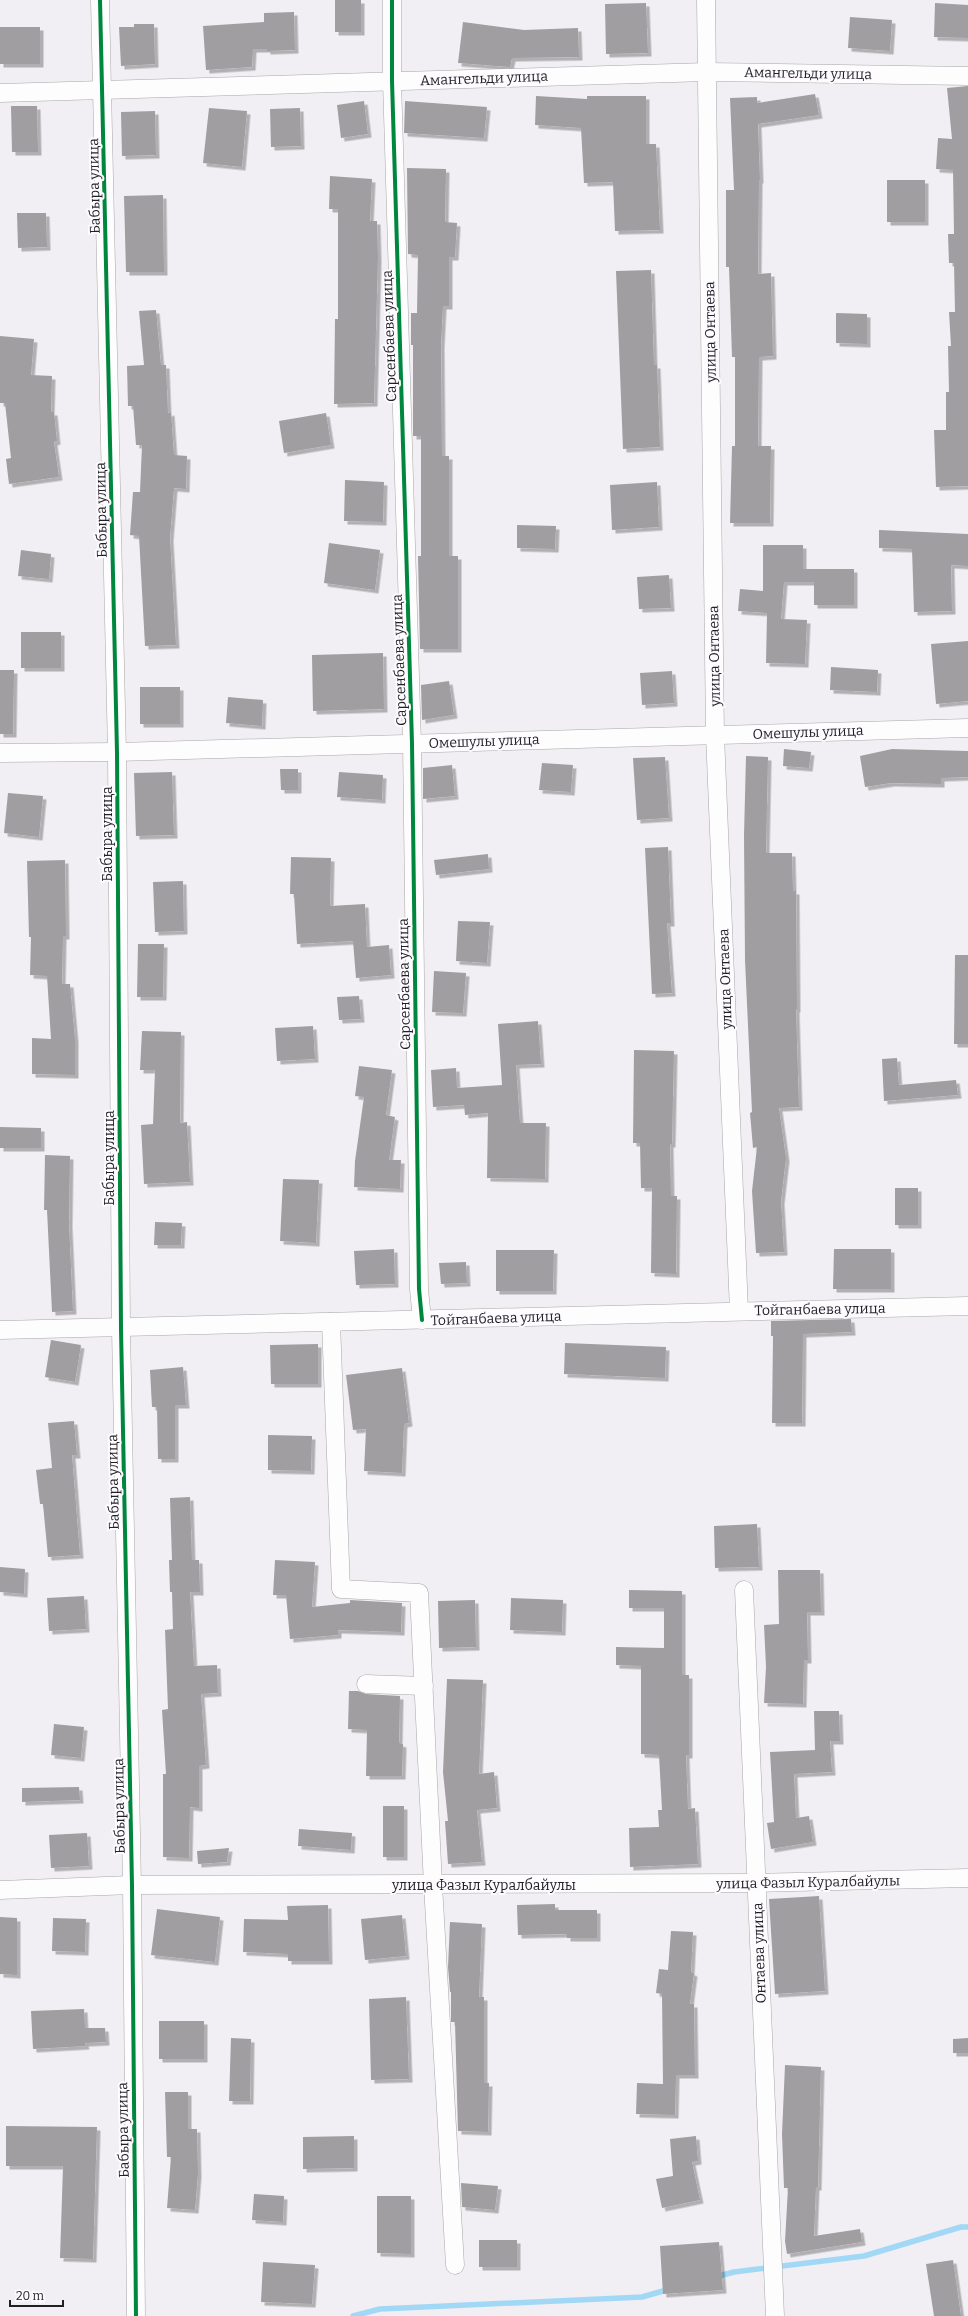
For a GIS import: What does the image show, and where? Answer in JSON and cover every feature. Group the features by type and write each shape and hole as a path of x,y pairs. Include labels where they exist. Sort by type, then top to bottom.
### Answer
{"street":[{"name":"Бабыра улица","path":"100,0 117,752 121,1329 132,1885 136,2316"},
{"name":"Сарсенбаева улица","path":"392,0 392,81 412,743 419,1289 422,1320"},
{"name":"улица Онтаева","path":"706,0 714,735 739,1311"},
{"name":"Амангельди улица","path":"0,93 103,88 707,72 968,76"},
{"name":"Омешулы улица","path":"0,753 117,752 968,728"},
{"name":"Тойганбаева улица","path":"0,1330 121,1329 331,1322 968,1306"},
{"path":"331,1322 341,1589 419,1593 433,1885 455,2265"},
{"name":"Онтаева улица","path":"744,1590 775,2316"},
{"path":"366,1684 424,1686"},
{"name":"улица Фазыл Куралбайулы","path":"0,1890 132,1885 756,1883 968,1878"}],"building":[{"path":"335,0 361,0 361,32 335,32"},
{"path":"646,3 648,53 606,54 605,4"},
{"path":"935,3 968,5 968,38 934,37"},
{"path":"294,12 295,50 267,51 267,49 253,49 252,67 206,70 203,26 264,22 264,13"},
{"path":"850,17 892,20 890,51 848,48"},
{"path":"463,22 524,30 578,28 579,57 512,58 510,67 458,63"},
{"path":"134,24 154,24 155,64 121,66 119,27 134,27"},
{"path":"0,27 40,27 40,64 0,64"},
{"path":"968,86 968,486 936,487 934,430 946,430 946,392 949,392 948,346 951,346 949,312 955,312 954,263 949,263 948,234 954,234 953,170 936,169 938,138 952,139 947,88"},
{"path":"815,94 819,115 758,124 760,180 758,274 771,273 773,356 759,357 758,446 771,446 770,523 730,523 732,446 735,446 735,357 732,357 729,267 726,267 726,190 734,190 730,98 757,97 757,103"},
{"path":"536,96 587,99 587,96 646,96 646,144 656,144 660,230 615,231 613,182 584,183 581,128 535,125"},
{"path":"364,101 368,134 341,138 337,105"},
{"path":"405,101 487,107 484,138 404,133"},
{"path":"11,106 37,106 38,152 12,152"},
{"path":"209,108 247,111 242,167 203,163"},
{"path":"300,108 301,146 271,147 270,109"},
{"path":"155,111 156,155 122,156 121,112"},
{"path":"407,168 446,169 445,222 457,223 455,257 449,257 449,306 443,306 441,345 442,456 449,456 449,556 458,556 458,649 420,649 418,556 421,556 421,436 413,436 413,345 411,345 411,313 417,313 418,255 408,254"},
{"path":"330,176 372,179 370,221 377,221 378,258 374,403 334,404 335,319 338,319 338,209 329,209"},
{"path":"887,180 925,180 925,222 887,222"},
{"path":"163,195 164,272 126,272 124,196"},
{"path":"17,213 46,213 47,247 18,248"},
{"path":"651,270 654,365 657,365 660,447 623,449 616,271"},
{"path":"156,310 161,365 166,365 168,413 171,412 174,455 187,456 186,489 174,488 170,538 176,645 145,646 139,536 130,535 133,492 140,492 142,445 136,445 133,406 128,406 127,366 144,365 139,311"},
{"path":"836,313 867,314 867,344 836,343"},
{"path":"0,336 34,339 31,375 52,376 51,412 54,412 57,441 54,442 59,477 9,484 6,459 11,458 5,403 0,403"},
{"path":"326,413 331,445 284,453 279,421"},
{"path":"345,480 384,482 383,522 344,521"},
{"path":"657,482 659,527 612,530 610,485"},
{"path":"517,525 556,526 555,549 517,548"},
{"path":"879,530 968,534 968,566 951,565 952,611 914,612 912,549 879,548"},
{"path":"329,543 380,550 375,590 324,583"},
{"path":"763,545 803,545 803,569 854,569 854,605 814,605 814,582 784,582 781,619 807,620 805,664 766,663 767,613 738,611 740,589 763,591"},
{"path":"21,550 51,554 49,579 18,576"},
{"path":"669,575 671,608 639,609 637,577"},
{"path":"21,632 61,632 61,668 21,668"},
{"path":"968,641 968,701 936,704 931,644"},
{"path":"383,653 384,709 313,711 312,655"},
{"path":"831,667 878,670 877,692 830,690"},
{"path":"0,670 14,670 13,734 0,734"},
{"path":"672,671 674,703 642,705 640,673"},
{"path":"449,681 454,715 422,720 421,685"},
{"path":"140,687 180,687 180,724 140,724"},
{"path":"228,697 263,700 262,726 226,723"},
{"path":"784,749 811,752 809,768 783,766"},
{"path":"892,749 968,751 968,777 941,778 941,784 891,783 865,787 860,756"},
{"path":"746,756 768,757 766,853 792,853 793,891 796,891 796,1009 799,1107 779,1108 786,1158 781,1201 784,1252 756,1253 752,1191 757,1147 753,1148 750,1113 752,1112 745,960 744,836"},
{"path":"665,757 669,818 637,820 633,758"},
{"path":"542,763 573,765 571,792 539,790"},
{"path":"452,765 455,796 423,799 423,768"},
{"path":"280,769 298,769 298,790 281,790"},
{"path":"172,772 174,835 136,836 134,773"},
{"path":"339,772 383,775 382,800 337,797"},
{"path":"8,793 43,796 39,837 4,833"},
{"path":"668,847 671,923 667,923 672,993 652,994 645,848"},
{"path":"488,854 489,869 436,875 434,860"},
{"path":"291,857 331,858 330,906 365,904 367,947 389,945 391,975 356,978 353,941 297,944 294,894 290,894"},
{"path":"65,860 66,936 63,936 62,984 70,984 75,1039 75,1075 32,1074 32,1038 51,1039 47,976 30,975 31,937 29,937 27,861"},
{"path":"183,881 184,931 155,932 153,882"},
{"path":"458,921 490,922 487,963 456,961"},
{"path":"138,944 164,944 163,997 137,997"},
{"path":"955,955 968,955 968,1044 954,1044"},
{"path":"434,971 466,973 463,1013 432,1012"},
{"path":"359,996 361,1019 339,1020 337,997"},
{"path":"538,1021 541,1064 516,1065 520,1123 546,1123 545,1179 487,1178 488,1113 465,1115 464,1105 433,1107 431,1070 456,1068 457,1088 502,1085 498,1024"},
{"path":"313,1026 315,1059 277,1061 275,1028"},
{"path":"142,1031 181,1032 180,1123 187,1122 190,1182 144,1184 141,1125 153,1124 155,1070 140,1070"},
{"path":"634,1050 674,1051 672,1144 670,1144 671,1196 677,1196 676,1274 651,1273 652,1188 641,1188 640,1143 633,1143"},
{"path":"897,1058 899,1085 956,1080 958,1095 884,1101 882,1059"},
{"path":"359,1066 392,1070 386,1115 395,1117 389,1160 401,1160 400,1189 354,1187 355,1161 364,1097 355,1096"},
{"path":"0,1127 41,1128 41,1148 0,1148"},
{"path":"45,1155 70,1156 69,1224 73,1311 52,1312 47,1210 44,1210"},
{"path":"283,1179 319,1180 316,1243 280,1241"},
{"path":"895,1188 918,1188 918,1225 895,1225"},
{"path":"155,1222 182,1223 181,1245 154,1245"},
{"path":"394,1249 395,1284 356,1285 354,1251"},
{"path":"834,1249 891,1249 891,1289 833,1289"},
{"path":"496,1250 554,1250 553,1291 496,1291"},
{"path":"466,1262 467,1283 441,1284 439,1263"},
{"path":"851,1319 852,1332 803,1334 802,1423 772,1423 773,1336 771,1336 771,1321"},
{"path":"51,1340 81,1345 75,1382 45,1377"},
{"path":"565,1343 666,1347 665,1378 564,1374"},
{"path":"318,1344 318,1384 271,1384 270,1345"},
{"path":"183,1367 186,1405 175,1405 175,1459 158,1459 157,1407 152,1407 150,1370"},
{"path":"402,1368 409,1423 404,1424 402,1473 364,1471 366,1429 353,1430 346,1375"},
{"path":"74,1421 77,1455 72,1455 80,1555 48,1557 43,1504 40,1504 36,1470 52,1468 48,1423"},
{"path":"268,1435 312,1436 311,1471 268,1470"},
{"path":"190,1497 192,1560 199,1560 200,1592 190,1592 194,1666 217,1665 218,1693 201,1694 206,1765 199,1766 199,1808 190,1807 189,1858 163,1857 163,1774 166,1774 162,1710 168,1709 165,1630 173,1629 169,1560 172,1560 170,1498"},
{"path":"757,1524 759,1567 715,1568 714,1526"},
{"path":"275,1560 315,1562 312,1607 350,1603 350,1600 402,1603 401,1632 338,1630 338,1635 290,1639 286,1595 273,1595"},
{"path":"0,1567 25,1569 24,1594 0,1592"},
{"path":"778,1570 820,1570 821,1612 807,1612 808,1660 804,1660 803,1704 764,1703 766,1667 764,1625 779,1624"},
{"path":"629,1590 682,1591 682,1675 689,1675 689,1755 686,1755 688,1809 695,1808 698,1864 630,1867 629,1828 659,1827 658,1810 662,1810 659,1755 641,1754 641,1666 616,1665 616,1647 664,1648 664,1608 629,1608"},
{"path":"84,1596 86,1629 49,1631 47,1598"},
{"path":"511,1598 563,1600 562,1632 510,1630"},
{"path":"475,1600 476,1647 439,1648 438,1601"},
{"path":"447,1679 483,1680 479,1774 494,1772 497,1808 477,1810 482,1862 448,1864 445,1821 448,1821 443,1772"},
{"path":"349,1691 358,1691 366,1694 400,1696 399,1743 403,1744 402,1776 366,1776 367,1730 348,1729"},
{"path":"814,1711 839,1711 840,1741 830,1741 832,1772 794,1774 796,1818 809,1816 813,1842 771,1849 767,1823 774,1822 770,1752 815,1750"},
{"path":"54,1724 84,1727 81,1758 51,1755"},
{"path":"79,1787 80,1800 22,1802 22,1788"},
{"path":"383,1806 404,1806 404,1857 383,1857"},
{"path":"299,1829 352,1833 351,1850 298,1846"},
{"path":"87,1833 89,1866 51,1868 49,1835"},
{"path":"229,1848 227,1862 198,1864 197,1851"},
{"path":"819,1896 825,1991 775,1994 769,1899"},
{"path":"555,1904 555,1910 597,1910 597,1938 567,1938 567,1934 518,1935 517,1905"},
{"path":"328,1905 329,1961 288,1961 288,1954 243,1952 244,1919 288,1920 287,1906"},
{"path":"157,1909 220,1917 215,1962 151,1955"},
{"path":"402,1915 406,1956 365,1960 361,1919"},
{"path":"0,1917 17,1918 17,1975 0,1974"},
{"path":"53,1918 86,1919 85,1952 52,1951"},
{"path":"450,1922 482,1924 479,1997 484,1997 484,2083 489,2083 488,2132 458,2131 455,2022 451,2022 451,1992 448,1967"},
{"path":"671,1931 693,1932 691,1972 694,1973 690,2004 694,2004 695,2075 676,2075 675,2115 636,2114 637,2083 663,2084 662,1994 656,1993 659,1969 668,1970"},
{"path":"406,1997 409,2079 371,2080 369,1999"},
{"path":"84,2009 85,2028 105,2028 106,2042 85,2043 86,2046 33,2049 31,2011"},
{"path":"159,2021 204,2021 204,2059 159,2059"},
{"path":"231,2038 251,2039 250,2101 229,2101"},
{"path":"968,2038 968,2053 953,2053 953,2039"},
{"path":"785,2065 821,2067 818,2187 816,2187 814,2236 860,2229 862,2242 787,2254 785,2241 788,2188 784,2188 782,2134"},
{"path":"165,2092 188,2092 188,2129 197,2129 198,2174 195,2210 167,2208 171,2157 167,2157"},
{"path":"6,2126 97,2127 93,2259 60,2258 63,2166 6,2166"},
{"path":"354,2136 354,2168 303,2169 303,2137"},
{"path":"696,2136 698,2161 692,2162 700,2200 662,2208 656,2179 673,2176 670,2139"},
{"path":"461,2183 498,2186 495,2210 462,2207"},
{"path":"254,2194 284,2196 283,2222 252,2220"},
{"path":"377,2196 411,2196 411,2254 377,2253"},
{"path":"479,2240 517,2240 517,2267 479,2267"},
{"path":"719,2242 723,2290 663,2294 660,2246"},
{"path":"953,2260 961,2316 934,2316 926,2264"},
{"path":"263,2262 315,2265 312,2304 261,2302"}],"waterway":[{"path":"715,2277 734,2272 864,2256 961,2227 968,2227"},
{"path":"353,2316 380,2309 642,2297 670,2289"}],"cycle path":[{"path":"100,0 117,752 121,1329 132,1885 136,2316"},
{"path":"392,0 392,81 412,743 419,1289 422,1320"}]}
